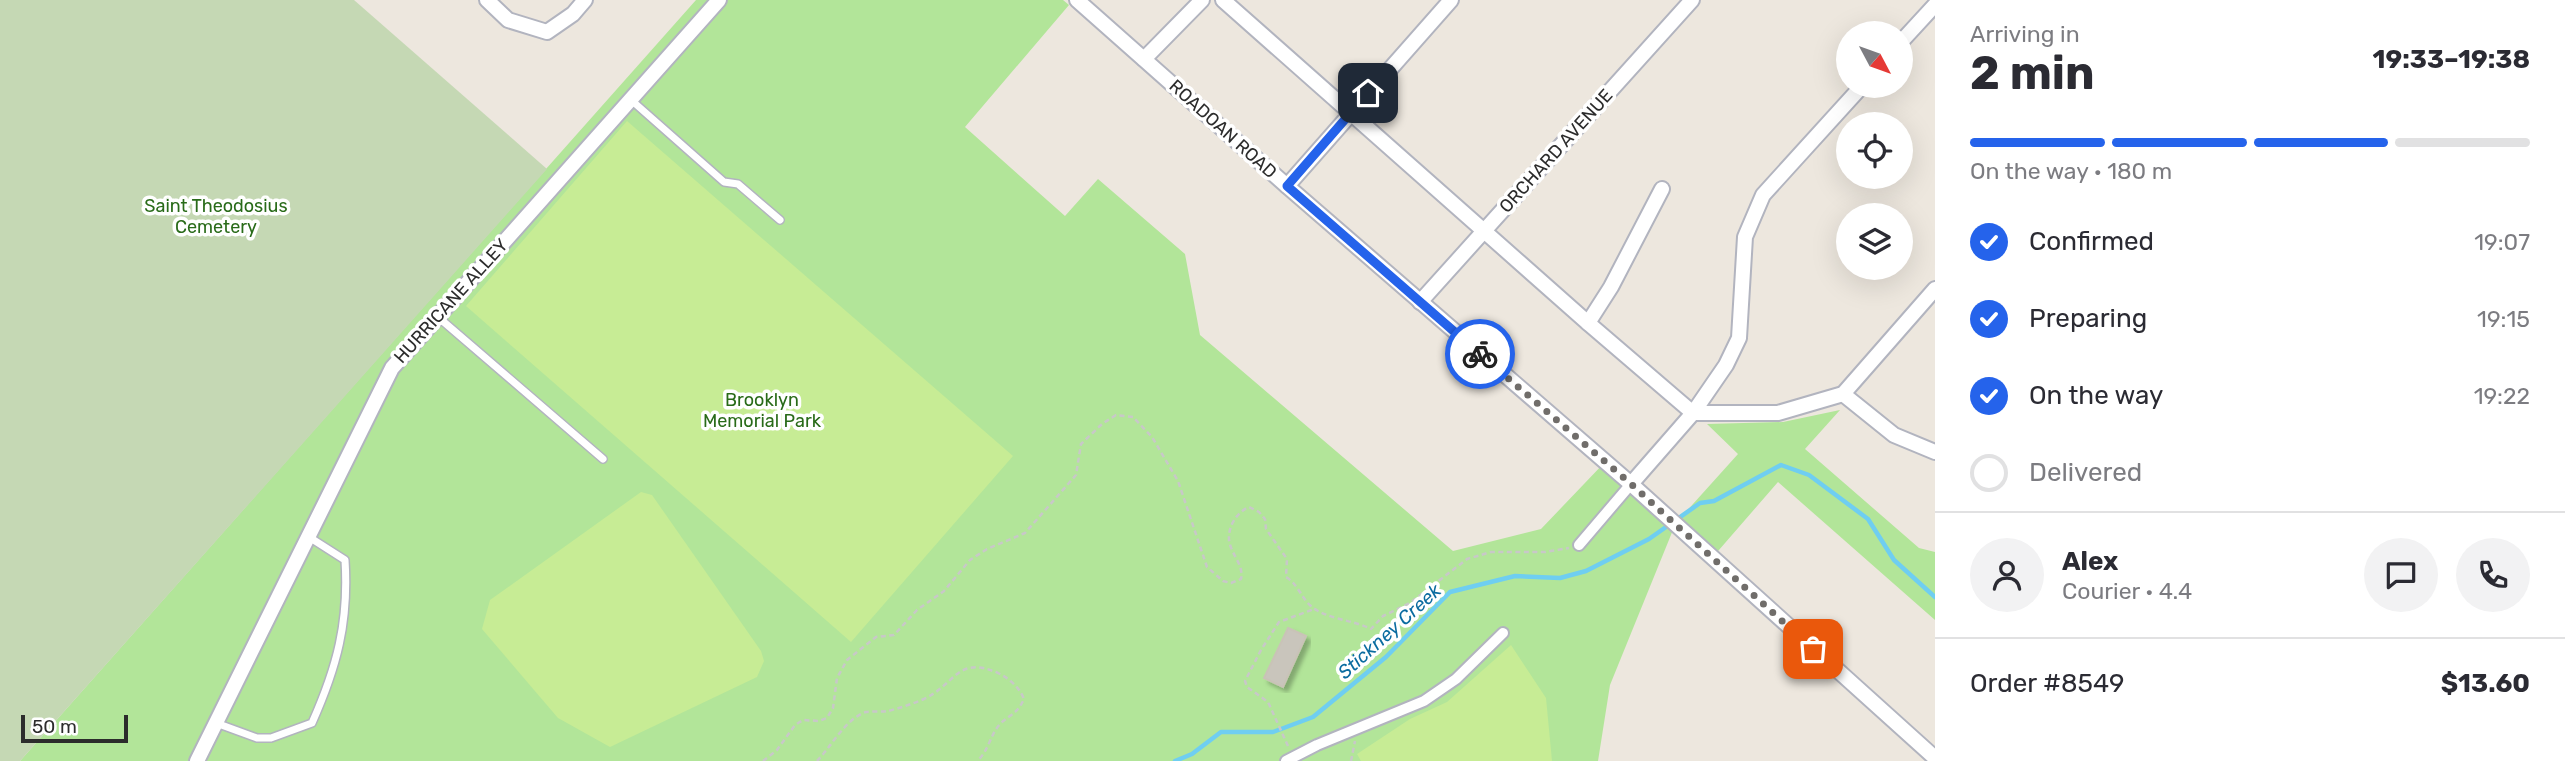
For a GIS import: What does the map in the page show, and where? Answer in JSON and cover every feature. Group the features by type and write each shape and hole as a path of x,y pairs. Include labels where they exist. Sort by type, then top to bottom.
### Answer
{"street":[{"path":"487,0 509,20 547,32 573,13 585,0"},
{"name":"HURRICANE ALLEY","path":"197,761 392,368 719,0"},
{"name":"ROADOAN ROAD","path":"1077,0 1631,484 1935,758"},
{"path":"1144,59 1202,0"},
{"path":"1223,0 1693,413 1778,413 1843,394 1935,289"},
{"path":"1287,186 1451,0"},
{"name":"ORCHARD AVENUE","path":"1420,302 1692,0"},
{"path":"1913,29 1935,5"},
{"path":"1578,545 1693,413 1727,365 1739,338 1745,237 1763,195 1851,98"},
{"path":"1588,323 1611,287 1662,189"},
{"path":"1843,394 1894,435 1935,452"},
{"path":"1286,761 1424,701 1456,679 1503,633"}],"lane":[{"path":"630,100 724,182 738,184 780,220"},
{"path":"437,317 603,460"},
{"path":"216,723 257,738 271,738 312,723 340,649 347,593 345,560 309,537"}],"path":[{"path":"763,761 778,750 795,725 803,720 819,721 827,718 833,708 837,678 847,660 865,644 876,637 894,635 917,610 944,591 970,560 987,549 1025,533 1076,475 1081,444 1116,415 1133,417 1152,437 1178,481 1207,567 1223,581 1231,583 1241,579 1242,571 1229,541 1233,520 1239,511 1249,507 1265,519 1265,529 1287,559 1286,577 1314,609 1371,629 1383,616 1410,603 1467,559 1491,552 1545,552 1578,545"},
{"path":"1287,743 1268,702 1247,687 1245,681 1279,622 1314,609"},
{"path":"817,761 848,725 865,712 886,711 914,704 938,693 947,681 966,669 980,666 1004,676 1019,688 1024,699 1017,713 1001,723 985,754 977,761"},
{"path":"1351,761 1358,728"}],"green space":[{"name":"Saint Theodosius Cemetery","path":"0,0 354,0 547,169 20,761 0,761"},
{"name":"Brooklyn Memorial Park","path":"696,0 1063,0 1069,5 965,127 1065,216 1098,179 1185,254 1200,335 1453,551 1541,529 1605,462 1675,524 1738,454 1707,424 1783,422 1840,410 1805,449 1919,548 1935,552 1935,620 1778,482 1712,558 1675,525 1610,685 1598,761 20,761"},
{"path":"627,121 1013,456 851,642 466,306"},
{"path":"641,492 652,495 761,651 764,661 757,677 610,747 558,718 482,629 490,600"},
{"path":"1511,645 1546,698 1552,761 1361,761 1357,754 1410,719 1447,702"}],"building":[{"path":"1288,628 1306,636 1283,687 1264,678"}],"waterway":[{"name":"Stickney Creek","path":"1175,761 1192,754 1221,732 1273,732 1313,717 1386,657 1450,592 1515,576 1560,578 1586,571 1649,539 1700,503 1714,501 1781,465 1809,475 1868,519 1894,560 1935,597"}],"way so far":[{"path":"1480,354 1631,484 1813,649"}],"route":[{"path":"1368,93 1287,186 1480,354"}]}
